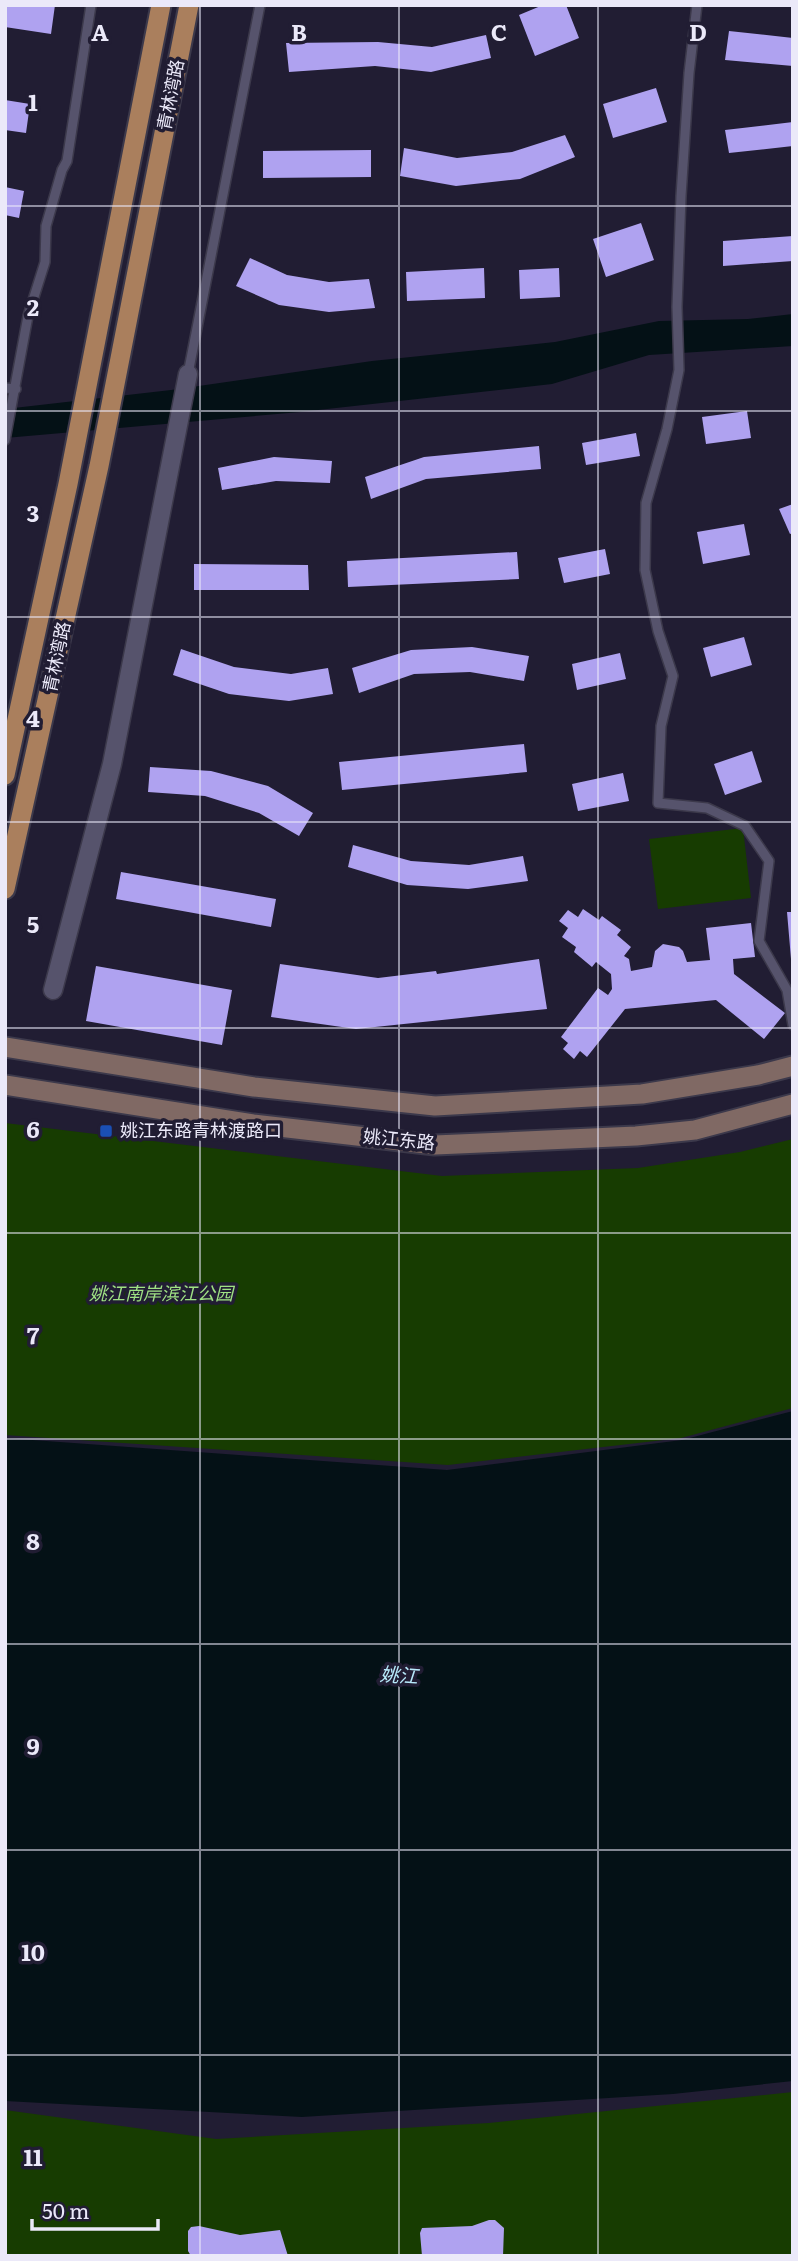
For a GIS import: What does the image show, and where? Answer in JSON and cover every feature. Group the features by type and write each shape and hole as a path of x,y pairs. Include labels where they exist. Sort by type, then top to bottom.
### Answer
{"main road":[{"name":"青林湾路","path":"5,775 8,750 68,484 161,5"},
{"name":"青林湾路","path":"5,889 99,466 189,5"},
{"path":"5,1047 254,1087 435,1106 642,1094 758,1075 793,1066"},
{"name":"姚江东路","path":"5,1085 253,1124 435,1145 636,1136 683,1131 793,1104"}],"street":[{"path":"53,990 112,765 188,374"}],"lane":[{"path":"5,440 28,316 45,262 46,226 67,161 92,5"},
{"path":"188,374 260,5"},
{"path":"697,5 685,141 677,307 679,370 667,429 646,503 645,570 658,631 673,676 661,726 658,803 707,808 745,825 769,861 759,941 787,990 793,1025"},
{"path":"5,388 15,392"}],"green space":[{"path":"743,828 751,898 658,909 649,839"},
{"name":"姚江南岸滨江公园","path":"5,1123 442,1176 638,1168 740,1152 793,1139 793,1408 681,1438 448,1465 5,1435"},
{"path":"793,2092 793,2256 5,2256 5,2110 216,2139 489,2123"}],"water":[{"path":"793,314 793,346 649,355 552,384 300,412 5,438 5,409 171,390 372,361 555,342 659,321 748,319"},
{"name":"姚江","path":"793,1411 793,2081 673,2094 302,2117 5,2101 5,1438 447,1470 682,1440"}],"building":[{"path":"5,5 55,5 51,34 5,27"},
{"path":"543,5 566,5 579,38 535,56 519,15"},
{"path":"729,31 793,38 793,66 725,60"},
{"path":"486,35 491,58 431,72 375,66 289,72 286,43 378,42 432,47"},
{"path":"656,88 667,122 613,138 603,104"},
{"path":"5,100 30,104 26,133 5,130"},
{"path":"793,122 793,146 729,153 725,130"},
{"path":"565,135 575,157 520,179 456,186 400,176 404,148 457,158 512,152"},
{"path":"371,150 371,177 263,178 263,151"},
{"path":"5,187 24,191 19,218 5,215"},
{"path":"641,223 654,260 606,277 593,239"},
{"path":"793,236 793,261 723,266 723,241"},
{"path":"250,258 287,275 329,282 369,279 375,308 329,312 279,305 236,286"},
{"path":"484,268 485,298 407,301 406,272"},
{"path":"559,268 560,297 520,299 519,270"},
{"path":"747,411 751,438 706,444 702,417"},
{"path":"636,433 640,456 586,465 582,443"},
{"path":"539,446 541,469 426,479 371,499 365,477 424,457"},
{"path":"274,457 332,461 330,483 276,481 222,490 218,468"},
{"path":"793,504 793,533 790,534 779,509"},
{"path":"744,524 750,555 703,564 697,532"},
{"path":"605,549 610,574 564,583 558,558"},
{"path":"517,552 519,579 348,587 347,561"},
{"path":"194,564 308,565 309,590 194,590"},
{"path":"744,637 752,665 711,677 703,648"},
{"path":"472,647 529,656 524,681 470,672 414,674 359,693 352,668 411,650"},
{"path":"181,649 234,667 291,674 328,668 333,694 289,701 229,694 173,675"},
{"path":"620,653 626,679 577,690 572,664"},
{"path":"524,744 527,772 342,790 339,762"},
{"path":"752,751 762,782 725,795 714,764"},
{"path":"150,767 211,771 268,786 313,813 299,836 259,813 205,796 148,792"},
{"path":"623,773 629,801 578,811 572,784"},
{"path":"353,845 411,861 469,865 523,856 528,881 468,889 407,885 348,867"},
{"path":"121,872 276,899 271,927 116,899"},
{"path":"583,909 599,920 602,916 621,930 617,935 631,947 624,956 629,959 631,971 652,967 655,951 663,944 679,947 687,962 710,960 706,928 751,923 755,957 733,959 734,974 785,1013 764,1039 716,1000 625,1009 587,1057 580,1051 574,1059 563,1049 568,1043 561,1037 598,988 608,995 612,989 611,974 596,962 592,967 574,952 576,947 562,937 568,928 559,921 568,910 578,917"},
{"path":"787,912 793,912 793,959 791,959"},
{"path":"539,959 547,1009 356,1029 271,1017 280,964 378,978 436,971 437,974"},
{"path":"96,966 232,990 222,1045 86,1021"},
{"path":"495,2220 504,2228 503,2256 422,2256 422,2228 472,2226"},
{"path":"199,2226 240,2235 280,2230 288,2256 191,2256 188,2251 188,2231 191,2227"}],"place":[{"name":"姚江东路青林渡路口","path":"106,1131"}]}
